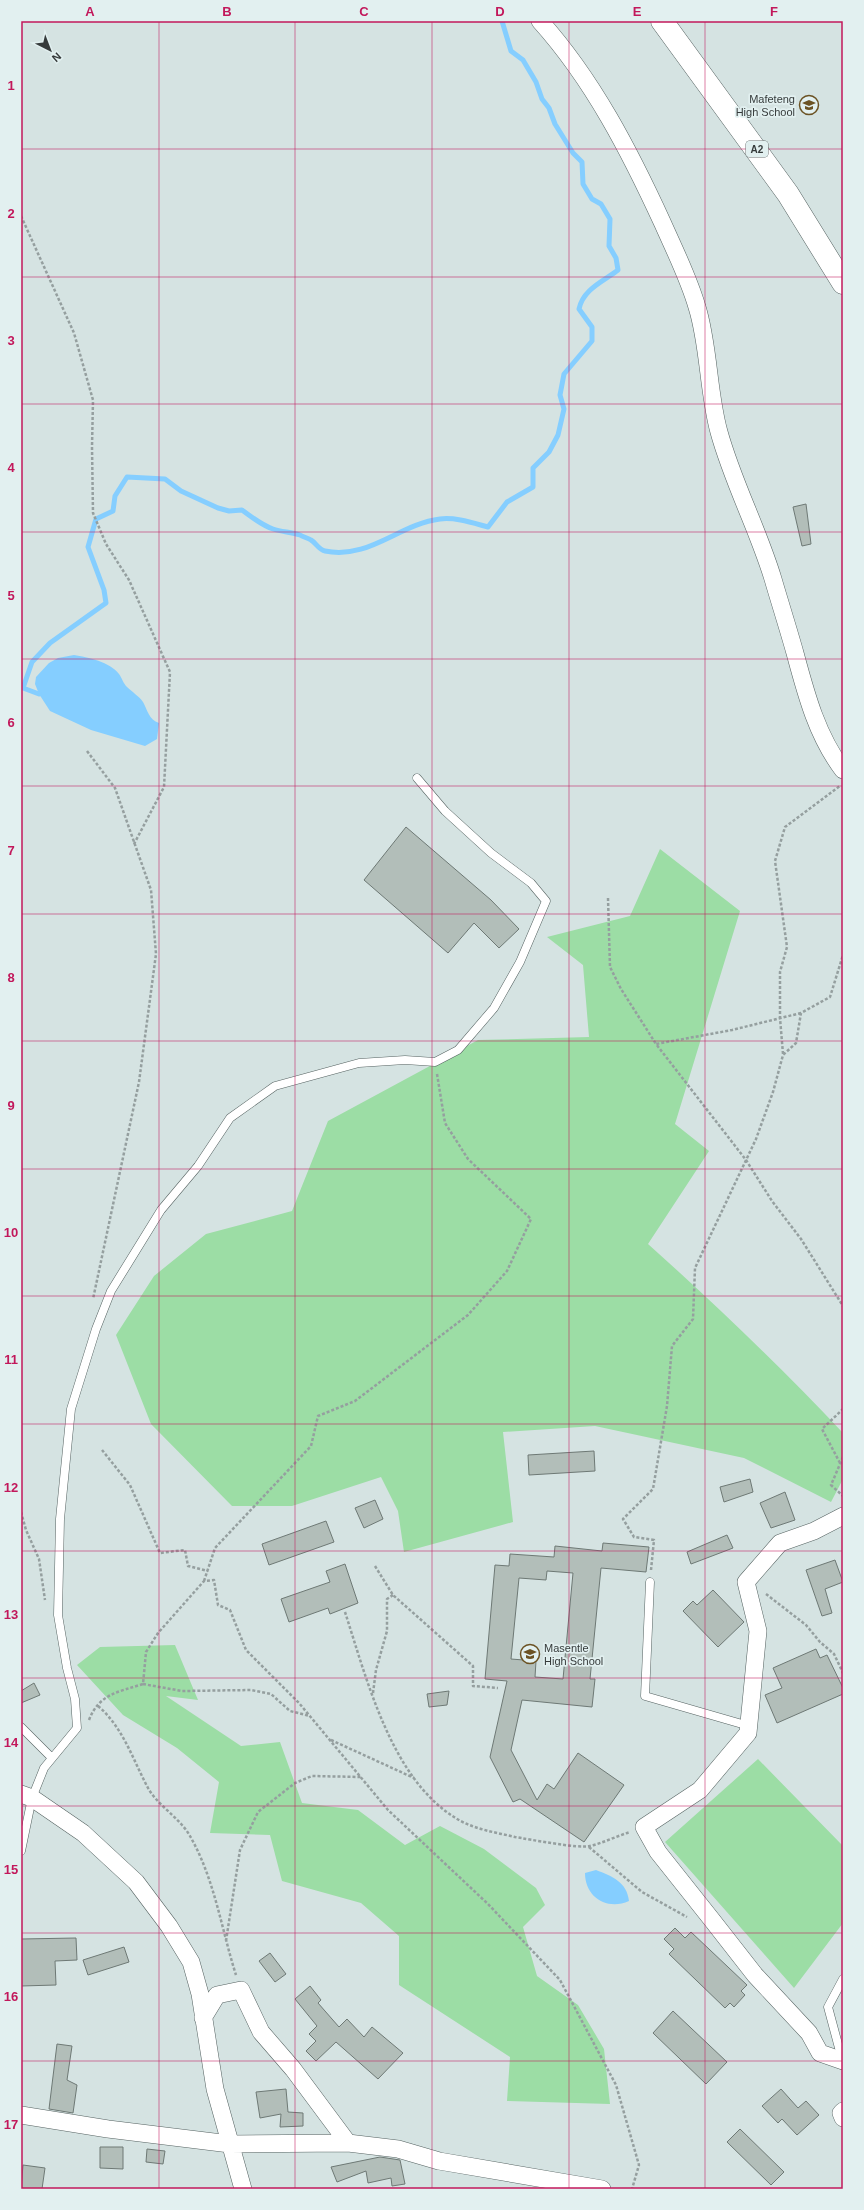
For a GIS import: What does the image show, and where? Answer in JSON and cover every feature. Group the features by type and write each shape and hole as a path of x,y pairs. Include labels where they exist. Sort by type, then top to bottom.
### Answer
{"main road":[{"name":"A2","path":"662,21 788,194 843,283"}],"street":[{"path":"540,21 553,36 600,102 644,182 698,308 718,430 727,461 768,563 820,733 843,770"},
{"path":"843,1516 814,1531 780,1543 746,1582 758,1631 748,1733 700,1790 644,1827 658,1852 755,1975 809,2033 820,2053 843,2060"},
{"path":"27,1796 84,1833 136,1882 169,1926 191,1962 200,1994 202,2018 216,2089 243,2189"},
{"path":"202,2018 217,1995 241,1990 261,2032 293,2069 348,2142"},
{"path":"843,2111 841,2113 843,2118"},
{"path":"21,2114 108,2129 230,2144 348,2142 398,2149 439,2161 602,2189"}],"lane":[{"path":"21,1851 27,1796 44,1768 77,1728 75,1700 67,1668 58,1615 60,1519 71,1409 102,1312 111,1291 160,1210 198,1166 230,1118 275,1086 359,1063 405,1060 435,1062 458,1050 494,1008 520,962 546,902 531,883 491,854 444,811 417,778"},
{"path":"650,1582 645,1696 749,1726"},
{"path":"21,1727 52,1758"},
{"path":"843,1979 828,2007 843,2060"}],"path":[{"path":"21,216 74,333 93,400 93,513 106,544 129,580 170,672 164,787 134,844"},
{"path":"86,751 115,788 151,890 156,954 139,1082 93,1301 102,1312"},
{"path":"650,1582 654,1540 634,1537 623,1519 653,1489 667,1406 672,1346 693,1319 695,1268 756,1139 773,1092 782,1055 780,972 787,947 775,861 785,827 814,803 843,783"},
{"path":"608,898 610,967 621,989 656,1044 746,1160 772,1201 801,1239 843,1306"},
{"path":"656,1044 732,1030 801,1013 830,997 843,955"},
{"path":"782,1055 796,1043 801,1013"},
{"path":"142,1684 146,1652 158,1634 204,1581 215,1548 311,1446 318,1416 355,1401 468,1315 507,1271 531,1219 468,1159 446,1123 435,1062"},
{"path":"840,1463 822,1429 843,1408"},
{"path":"102,1450 130,1485 160,1552 185,1550 188,1566 208,1571"},
{"path":"843,1457 830,1485 843,1496"},
{"path":"21,1512 26,1530 38,1559 46,1606 58,1615"},
{"path":"375,1566 393,1595 473,1666 473,1686 498,1688"},
{"path":"204,1581 214,1580 218,1605 230,1610 246,1650 310,1716 388,1810 488,1904 560,1980 616,2085 639,2165 632,2189"},
{"path":"746,1582 765,1593 806,1625 834,1654 843,1673"},
{"path":"373,1693 376,1670 387,1631 387,1599 393,1595"},
{"path":"345,1612 373,1693 404,1765 436,1805 456,1818 484,1830 529,1840 589,1847 644,1827"},
{"path":"77,1728 83,1734 92,1712 106,1696 142,1684 182,1691 245,1690 271,1694 290,1711 310,1716"},
{"path":"98,1706 110,1716 127,1744 149,1790 190,1835 215,1893 226,1944 241,1990"},
{"path":"329,1739 414,1778"},
{"path":"226,1944 240,1850 258,1812 295,1783 312,1776 362,1777"},
{"path":"589,1847 642,1892 672,1910 707,1926 712,1920"}],"green space":[{"path":"660,849 740,911 675,1124 709,1151 648,1244 747,1336 843,1433 843,1479 831,1502 744,1458 595,1426 503,1432 513,1522 404,1552 398,1511 381,1477 292,1506 232,1506 151,1424 116,1335 154,1276 206,1234 292,1211 328,1121 478,1040 589,1037 583,965 547,937 630,916"},
{"path":"175,1645 198,1700 166,1696 241,1746 280,1742 302,1803 358,1810 405,1845 440,1826 484,1849 536,1888 545,1905 523,1927 537,1976 578,2005 604,2049 610,2104 507,2101 510,2057 399,1985 399,1936 361,1903 282,1881 270,1835 210,1833 219,1782 177,1748 123,1715 77,1665 100,1647"},
{"path":"758,1759 843,1846 843,1923 794,1988 665,1842"}],"water":[{"path":"74,655 104,663 119,674 126,685 143,702 151,717 159,723 157,739 145,746 91,730 50,711 39,694 35,684 36,677 49,663 58,658"},
{"path":"596,1870 613,1877 622,1884 628,1894 629,1901 621,1904 605,1903 593,1895 586,1882 585,1873"}],"building":[{"path":"806,504 811,544 802,546 793,507"},
{"path":"406,827 491,900 519,929 499,948 474,923 448,953 364,880"},
{"path":"594,1451 595,1471 529,1475 528,1455"},
{"path":"750,1479 753,1492 724,1502 720,1487"},
{"path":"785,1492 795,1520 771,1528 760,1503"},
{"path":"375,1500 383,1519 364,1528 355,1508"},
{"path":"326,1521 334,1542 269,1565 262,1544"},
{"path":"727,1535 733,1548 691,1564 687,1552"},
{"path":"603,1543 649,1547 646,1572 601,1568 590,1679 595,1679 592,1707 522,1700 511,1750 537,1800 547,1784 554,1789 578,1753 624,1785 584,1842 520,1799 513,1802 490,1757 507,1681 485,1679 495,1565 509,1566 510,1554 554,1557 555,1546 602,1551","holes":["547,1571 573,1573 563,1679 535,1677 536,1661 511,1659 519,1578 546,1580"]},
{"path":"835,1560 843,1582 825,1589 832,1613 822,1616 806,1570"},
{"path":"345,1564 358,1603 330,1614 328,1608 289,1622 281,1599 330,1582 326,1571"},
{"path":"713,1590 744,1622 718,1647 683,1611 693,1601 697,1605"},
{"path":"816,1649 820,1658 827,1655 843,1688 843,1694 777,1723 765,1695 782,1688 773,1668"},
{"path":"34,1683 40,1695 21,1703 21,1691"},
{"path":"449,1691 447,1705 429,1707 427,1694"},
{"path":"675,1928 685,1938 691,1932 747,1985 741,1991 745,1995 734,2007 730,2003 725,2008 669,1954 674,1949 664,1939"},
{"path":"76,1938 77,1960 55,1961 56,1985 21,1986 21,1939"},
{"path":"124,1947 129,1962 88,1975 83,1960"},
{"path":"270,1953 286,1974 275,1982 259,1961"},
{"path":"310,1986 321,2000 318,2003 339,2027 347,2019 364,2037 372,2027 403,2053 378,2079 336,2042 316,2061 306,2051 316,2041 309,2034 317,2026 295,1999"},
{"path":"673,2011 727,2062 706,2084 653,2033"},
{"path":"57,2044 72,2046 67,2080 77,2085 73,2113 49,2109"},
{"path":"286,2089 288,2112 303,2113 303,2126 280,2127 281,2114 260,2118 256,2092"},
{"path":"781,2089 798,2108 806,2101 819,2115 797,2135 782,2119 778,2123 762,2106"},
{"path":"740,2129 784,2172 771,2185 727,2142"},
{"path":"100,2147 123,2147 123,2169 100,2168"},
{"path":"147,2149 165,2151 163,2164 146,2162"},
{"path":"380,2157 400,2160 405,2184 392,2186 391,2178 368,2183 366,2171 337,2182 331,2167"},
{"path":"23,2165 45,2168 42,2189 21,2189"}],"waterway":[{"path":"39,694 23,688 32,662 50,643 106,603 104,590 88,547 96,519 113,511 115,496 127,477 165,479 181,491 218,508 229,511 242,510 257,521 269,527 300,535 311,540 319,548 325,551 341,552 370,546 411,527 440,519 458,520 488,527 507,502 533,487 533,468 549,452 558,435 564,409 560,395 564,374 592,341 592,327 579,309 581,302 589,291 618,270 616,258 609,246 610,219 601,204 592,199 583,184 582,162 573,153 555,124 549,108 542,99 536,82 523,60 511,51 502,21"}],"place":[{"name":"Mafeteng High School","path":"809,105"},
{"name":"Masentle High School","path":"530,1654"}]}
